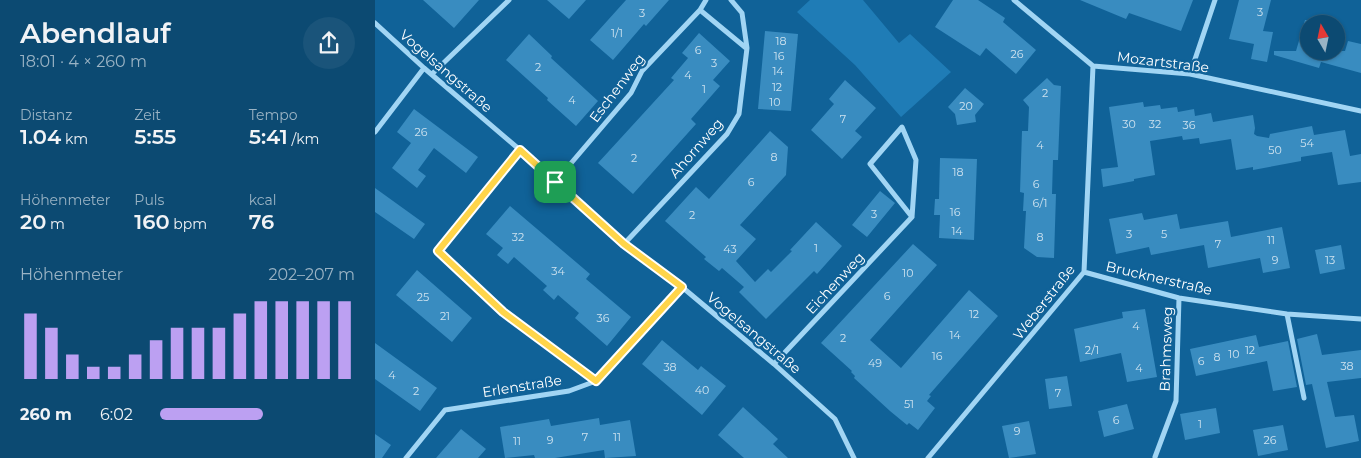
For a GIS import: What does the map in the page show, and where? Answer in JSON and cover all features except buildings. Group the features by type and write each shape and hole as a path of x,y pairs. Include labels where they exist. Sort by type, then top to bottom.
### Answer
{"street":[{"path":"432,74 509,0"},
{"path":"706,0 700,10 747,48"},
{"name":"Ahornweg","path":"624,244 727,134 739,114 747,48 742,13 731,0"},
{"path":"1013,0 1093,66"},
{"path":"1190,74 1215,0"},
{"name":"Eschenweg","path":"555,182 631,93 642,71 700,10"},
{"name":"Vogelsangstraße","path":"375,23 624,244 682,287 774,364 835,419 853,458"},
{"name":"Mozartstraße","path":"1093,66 1190,74 1361,111"},
{"name":"Weberstraße","path":"928,458 1036,332 1084,272 1093,66"},
{"path":"375,132 424,68"},
{"path":"902,127 916,160 912,217 870,164 902,127"},
{"path":"520,150 438,251 503,312 596,381"},
{"name":"Eichenweg","path":"774,364 912,217"},
{"name":"Brucknerstraße","path":"1084,272 1179,298 1287,314 1361,319"},
{"name":"Erlenstraße","path":"406,458 445,410 569,391 596,381 682,287"},
{"name":"Brahmsweg","path":"1155,457 1176,401 1179,298"},
{"path":"1287,314 1303,398"}],"shaded area":[{"path":"810,0 863,0 899,43 910,34 951,72 901,117 855,65 797,12"}],"route":[{"path":"520,150 555,182 624,244 682,287 596,381 503,312 438,251 520,150"}]}
